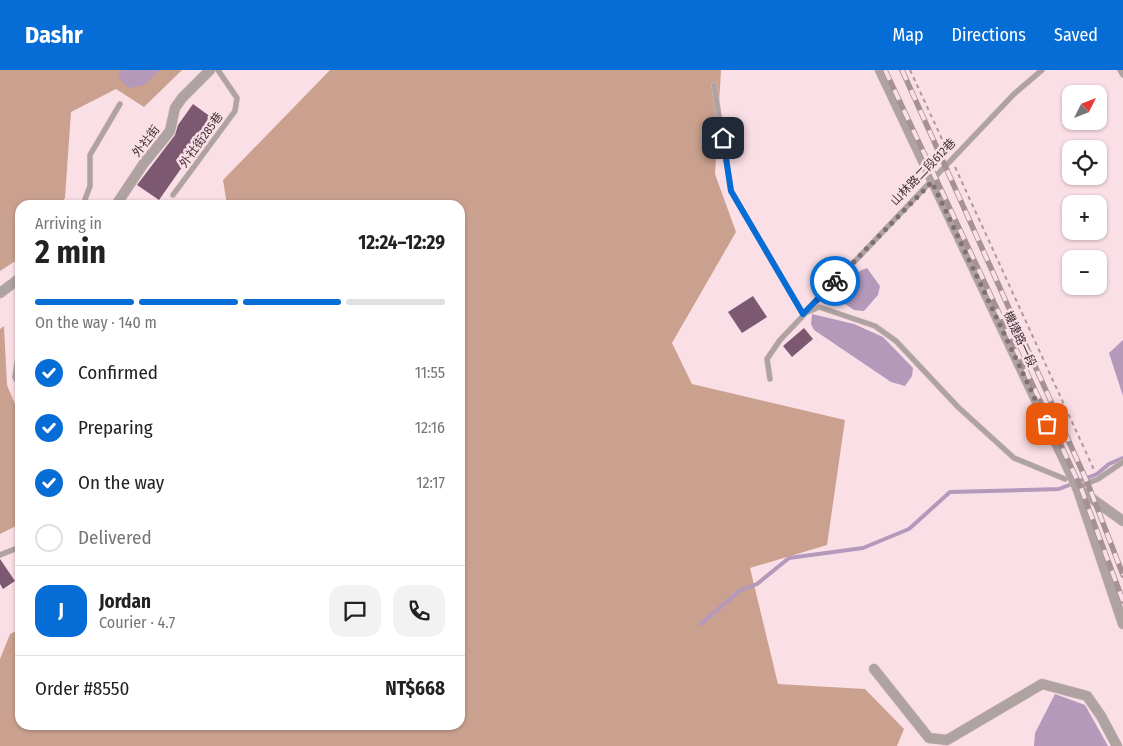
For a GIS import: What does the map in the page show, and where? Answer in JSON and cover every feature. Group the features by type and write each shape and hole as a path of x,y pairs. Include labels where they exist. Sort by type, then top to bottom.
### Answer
{"street":[{"name":"外社街","path":"119,200 144,163 170,131 175,108 182,98 210,70"},
{"name":"機捷路一段","path":"880,70 1068,477 1077,487 1123,624"},
{"path":"0,293 15,282"},
{"path":"1077,487 1123,521"},
{"path":"874,669 929,738 947,740 1042,684 1087,696 1101,716 1116,746"}],"lane":[{"name":"外社街285巷","path":"173,195 235,111 238,98 218,70"},
{"name":"山林路二段612巷","path":"770,379 767,359 803,314 932,182 1014,94 1042,70"},
{"path":"1120,70 1123,75"},
{"path":"714,85 731,191 803,314 819,307 875,326 896,341 958,407 1014,458 1068,477"},
{"path":"85,200 90,186 90,155 120,104"},
{"path":"1077,487 1098,479 1123,462"},
{"path":"0,555 15,550"}],"path":[{"name":"機捷路一段","path":"910,70 1092,466"}],"shaded area":[{"path":"0,70 182,70 144,107 116,89 71,112 65,198 64,200 15,200 15,261 0,271"},
{"path":"121,70 160,70 144,85 128,88 118,77"},
{"path":"330,70 721,70 715,174 736,232 672,343 692,384 845,420 827,545 750,568 778,684 865,689 904,729 897,746 0,746 0,659 10,634 15,632 15,730 465,730 465,200 226,200 223,180"},
{"path":"867,268 880,286 878,295 864,311 854,310 838,299 850,280 857,273"},
{"path":"812,314 854,324 883,337 913,368 912,376 905,386 891,382 814,330 811,324"},
{"path":"4,326 7,385 15,404 15,526 0,534 0,329"},
{"path":"1123,340 1123,396 1109,353"},
{"path":"1055,694 1085,705 1108,746 1034,746 1035,733"}],"building":[{"path":"193,104 215,120 159,200 137,185 175,135 178,125"},
{"path":"753,296 767,317 742,333 728,312"},
{"path":"804,328 813,339 792,357 783,346"},
{"path":"0,559 15,581 3,589 0,584"}],"waterway":[{"path":"701,624 739,591 757,584 789,558 863,548 909,529 950,492 1059,489 1097,474 1109,464 1123,458"}],"railway":[{"path":"885,70 1081,488 1123,601"},
{"path":"902,70 1088,484 1123,575"}],"way so far":[{"path":"835,281 932,182 1047,424"}],"route":[{"path":"723,138 731,191 803,314 835,281"}]}
